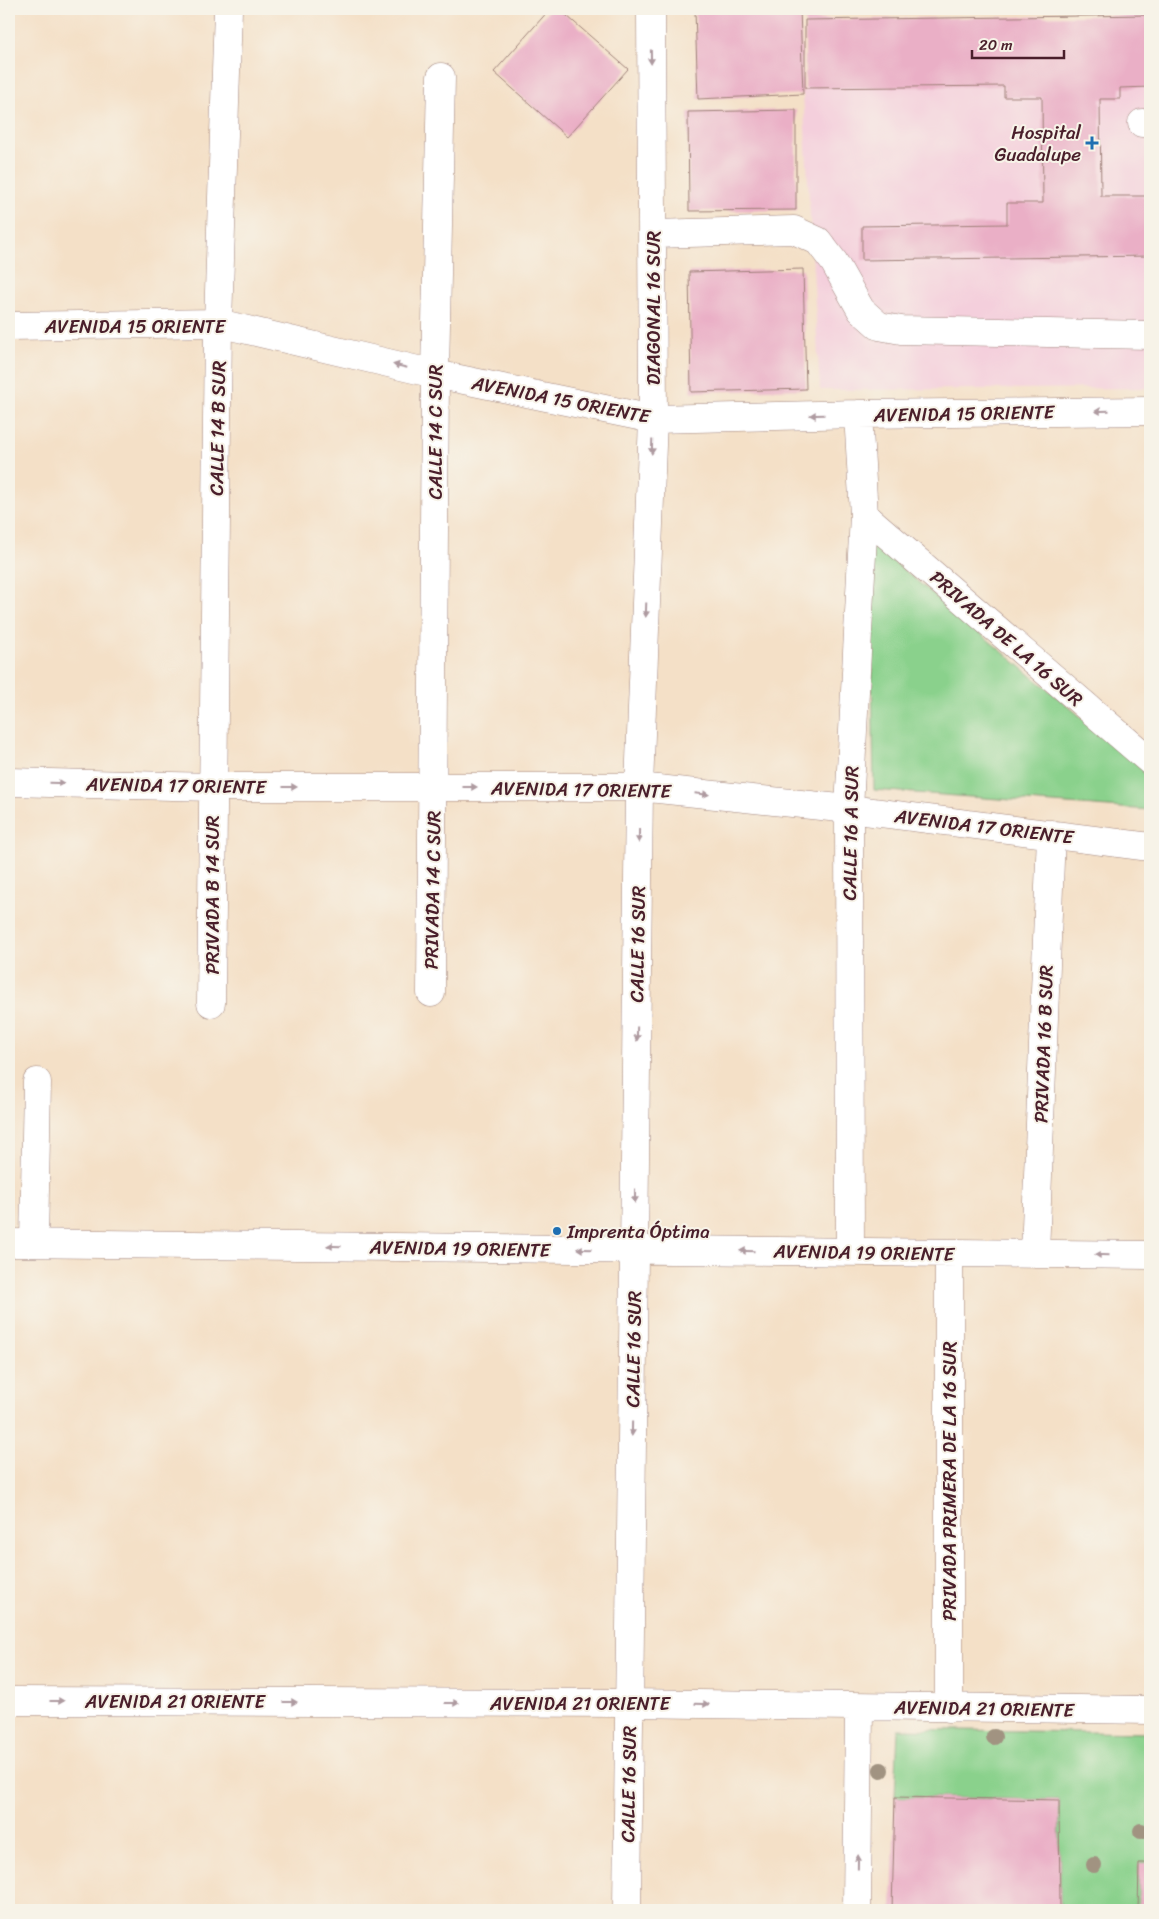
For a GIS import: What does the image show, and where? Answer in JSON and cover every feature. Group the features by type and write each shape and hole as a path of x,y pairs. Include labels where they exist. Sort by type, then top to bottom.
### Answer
{"street":[{"name":"CALLE 14 B SUR","path":"212,787 218,323 228,9"},
{"name":"DIAGONAL 16 SUR","path":"639,787 653,419 651,9"},
{"name":"CALLE 14 C SUR","path":"433,787 436,374 441,77"},
{"path":"653,234 794,230 818,241 834,262 862,310 879,326 902,330 1150,335"},
{"name":"AVENIDA 15 ORIENTE","path":"9,326 218,323 436,374 653,419 858,414 1150,411"},
{"name":"CALLE 16 A SUR","path":"850,1252 849,809 864,515 858,414"},
{"name":"PRIVADA DE LA 16 SUR","path":"864,515 1150,761"},
{"name":"AVENIDA 17 ORIENTE","path":"9,782 212,787 639,787 849,809 1150,847"},
{"name":"PRIVADA B 14 SUR","path":"211,1003 212,787"},
{"name":"PRIVADA 14 C SUR","path":"431,993 433,787"},
{"name":"CALLE 16 SUR","path":"627,1910 639,787"},
{"name":"PRIVADA 16 B SUR","path":"1035,1254 1051,834"},
{"path":"21,1243 37,1082"},
{"name":"AVENIDA 19 ORIENTE","path":"21,1243 1150,1256"},
{"name":"PRIVADA PRIMERA DE LA 16 SUR","path":"949,1254 949,1708"},
{"name":"AVENIDA 21 ORIENTE","path":"9,1701 629,1703 1150,1710"},
{"path":"857,1910 859,1707"}],"shaded area":[{"path":"1150,15 1150,388 820,390 803,94 805,88 805,20"}],"green space":[{"path":"870,542 1150,774 1150,810 874,790"},
{"path":"898,1729 1150,1733 1150,1863 1139,1863 1138,1910 1060,1910 1059,1800 895,1797"}],"building":[{"path":"550,9 559,9 628,69 567,137 494,72"},
{"path":"800,9 803,94 698,99 695,11"},
{"path":"1150,15 1150,87 1120,88 1120,99 1100,99 1101,196 1150,196 1150,256 862,260 862,226 1007,224 1007,203 1043,203 1042,97 1004,97 1004,86 805,88 805,20"},
{"path":"796,110 796,210 689,211 688,112"},
{"path":"803,269 806,389 691,392 689,272"},
{"path":"895,1797 1059,1800 1060,1910 892,1910"},
{"path":"1139,1863 1150,1863 1150,1910 1138,1910"}],"place":[{"name":"Hospital Guadalupe","path":"1092,143"},
{"name":"Imprenta Óptima","path":"557,1231"}]}
